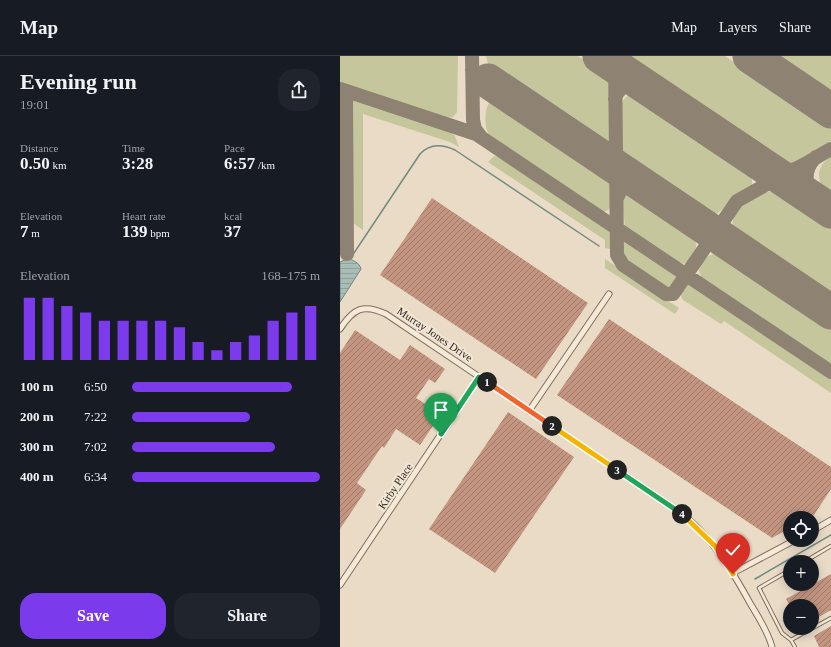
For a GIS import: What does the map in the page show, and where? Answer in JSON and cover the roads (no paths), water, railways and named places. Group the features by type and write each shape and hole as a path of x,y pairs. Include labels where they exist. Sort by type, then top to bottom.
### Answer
{"street":[{"path":"529,411 609,294"},
{"name":"Murray Jones Drive","path":"340,329 349,315 355,311 366,308 378,310 684,515 715,546 763,626 772,647"},
{"name":"Kirby Place","path":"340,585 479,377"},
{"path":"819,526 831,520"},
{"path":"733,574 783,547"}],"lane":[{"path":"816,555 831,546"},
{"path":"783,574 759,588 782,634 791,640 795,647"},
{"path":"791,640 831,618"}],"water":[{"path":"347,259 356,262 361,269 340,302 340,262"}],"waterway":[{"path":"350,259 420,154 432,146 441,146 455,150 599,246"},
{"path":"755,579 831,535"}]}
